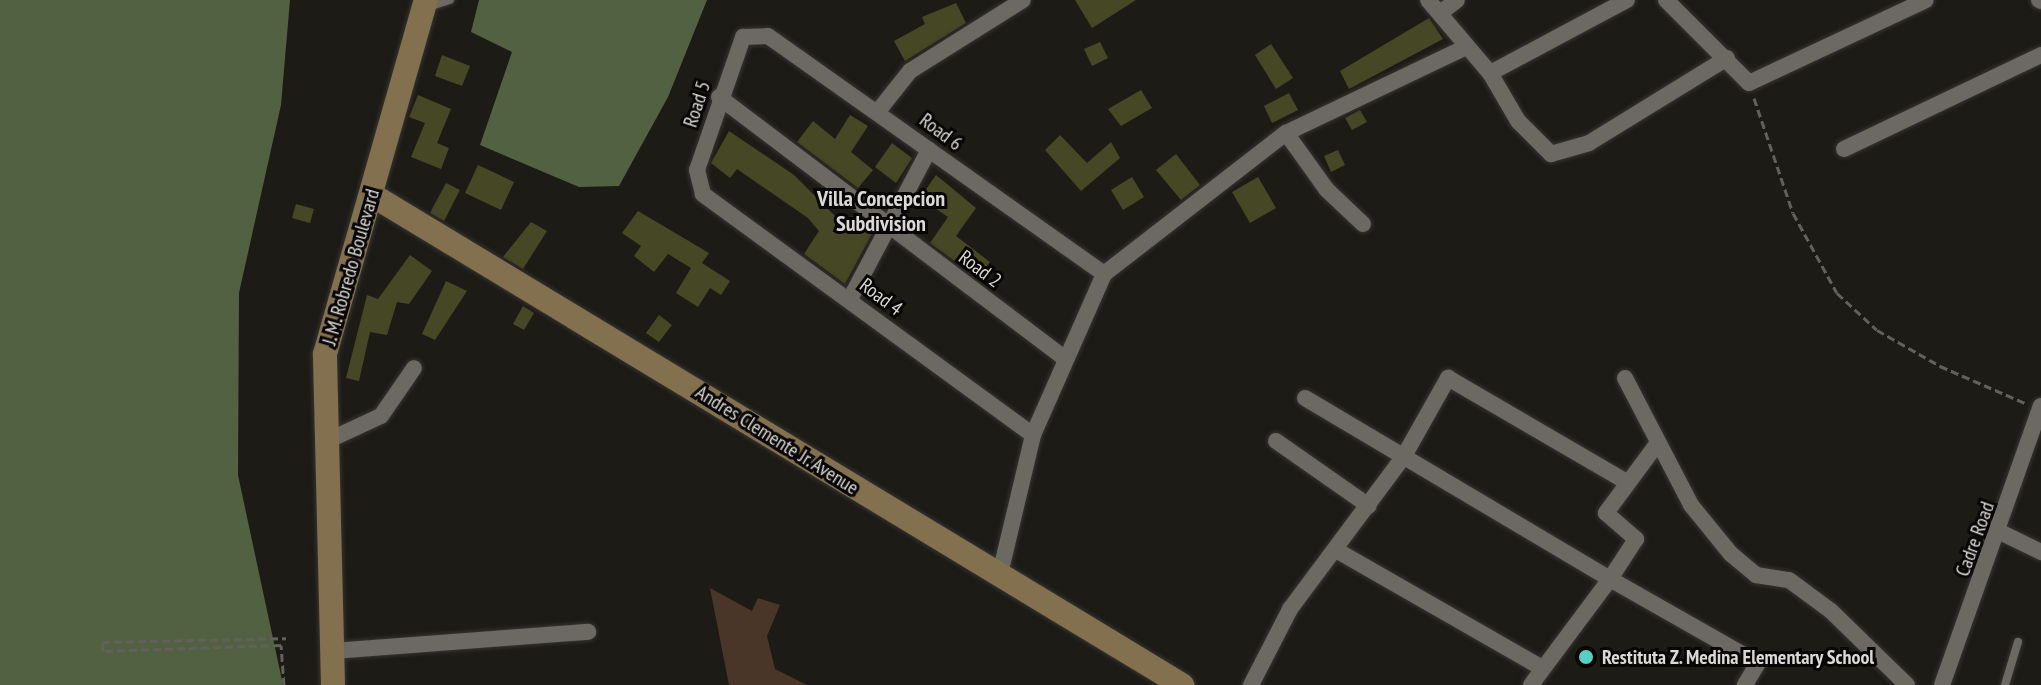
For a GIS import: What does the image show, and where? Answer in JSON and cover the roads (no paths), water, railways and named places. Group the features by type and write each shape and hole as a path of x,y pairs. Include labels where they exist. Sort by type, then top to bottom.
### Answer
{"main road":[{"name":"J. M. Robredo Boulevard","path":"333,685 325,354 425,4"},
{"name":"Andres Clemente Jr. Avenue","path":"372,195 999,578 1182,685"}],"street":[{"path":"879,110 910,71 1023,0"},
{"path":"1428,0 1490,73 1518,121 1551,154 1589,143 1727,58"},
{"path":"1440,13 1457,0"},
{"path":"1490,73 1627,0"},
{"path":"1666,0 1749,83 1926,0"},
{"name":"Road 6","path":"750,31 879,110 929,150 1104,274"},
{"name":"Road 5","path":"703,194 697,170 719,97 750,31"},
{"path":"999,578 1033,435 1063,357 1104,274 1286,133 1466,47"},
{"path":"1844,149 2041,55"},
{"name":"Road 2","path":"719,97 1063,357"},
{"path":"1286,133 1327,190 1363,224"},
{"path":"850,299 929,150"},
{"name":"Road 4","path":"703,194 1033,435"},
{"path":"329,440 381,416 414,368"},
{"path":"1251,685 1290,609 1404,456 1448,378 1627,482"},
{"path":"1625,378 1691,505 1731,554 1756,575 1789,580 1831,611 1907,685"},
{"path":"1305,398 1758,663 1745,685"},
{"name":"Cadre Road","path":"1942,685 2000,532 2040,407"},
{"path":"1276,441 1369,506"},
{"path":"1531,685 1636,539 1606,513 1657,444"},
{"path":"2000,532 2041,552"},
{"path":"1336,550 1542,668"},
{"path":"333,651 588,632"}],"lane":[{"path":"425,4 450,0"},
{"path":"2005,685 2018,642"}],"place":[{"name":"Restituta Z. Medina Elementary School","path":"1586,657"}],"district":[{"name":"Villa Concepcion Subdivision","path":"881,210"}]}
